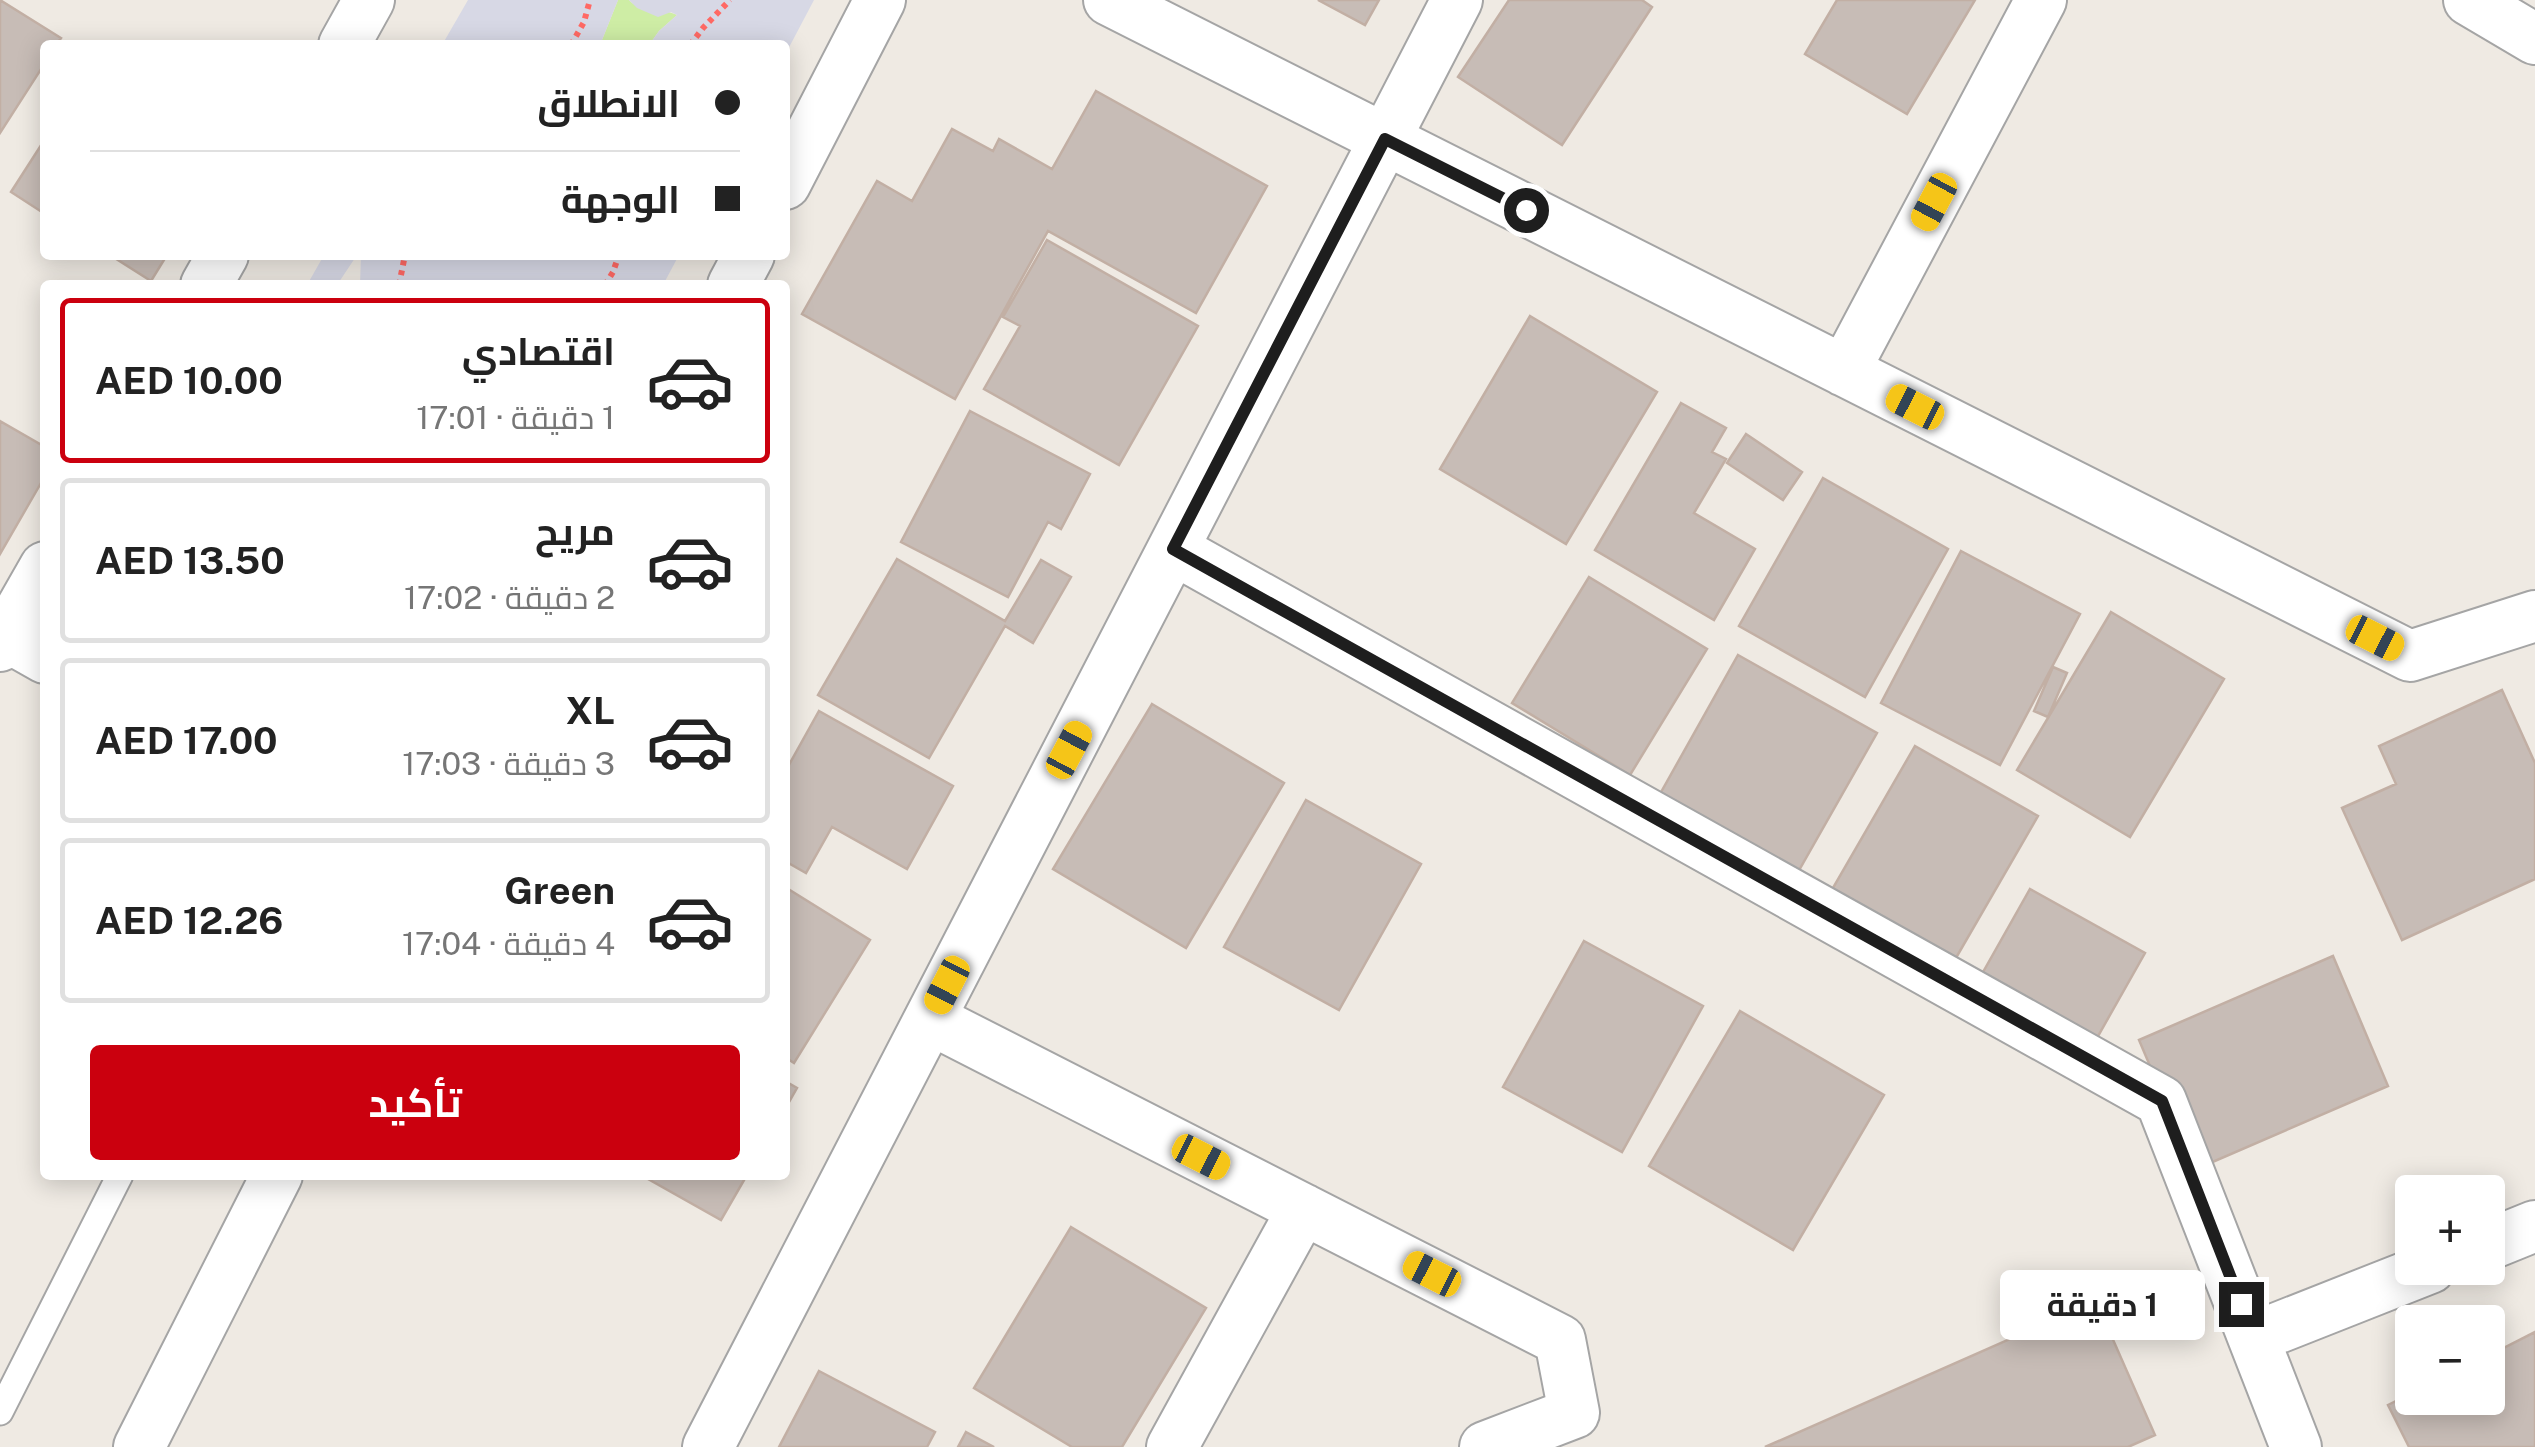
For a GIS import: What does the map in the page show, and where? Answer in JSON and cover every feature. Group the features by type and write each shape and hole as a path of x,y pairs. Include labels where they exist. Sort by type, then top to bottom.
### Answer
{"street":[{"path":"347,40 369,0"},
{"path":"790,174 880,0"},
{"path":"1108,0 2410,656 2535,616"},
{"path":"708,1447 1456,0"},
{"path":"1844,371 2041,0"},
{"path":"2469,0 2535,39"},
{"path":"1173,549 2162,1101 2255,1337 2282,1443"},
{"path":"17,647 40,580"},
{"path":"930,1018 1560,1340 1574,1413 1485,1447"},
{"path":"139,1447 274,1180"},
{"path":"1172,1447 1303,1209"},
{"path":"2505,1238 2535,1226"},
{"path":"2255,1337 2395,1282"}],"lane":[{"path":"0,1412 117,1180"}],"path":[{"path":"574,40 590,0"},
{"path":"694,40 730,0"}],"green space":[{"path":"618,0 677,15 653,40 602,40"}],"shaded area":[{"path":"468,0 618,0 602,40 445,40"},
{"path":"629,0 814,0 790,46 790,40 653,40 677,15 671,12 658,17"},
{"path":"321,260 354,260 340,280 310,280"},
{"path":"361,260 676,260 666,280 360,280"}],"building":[{"path":"0,0 61,38 40,40 40,71 0,133"},
{"path":"1318,0 1379,0 1365,25"},
{"path":"1509,0 1642,0 1652,7 1562,145 1458,77"},
{"path":"1837,0 1975,0 1907,114 1805,54"},
{"path":"1096,91 1267,186 1196,313 1048,231 955,399 802,314 877,181 912,201 952,129 993,151 999,139 1052,169"},
{"path":"40,147 40,211 11,192"},
{"path":"1047,240 1198,326 1119,465 984,389 1020,326 1003,317"},
{"path":"118,260 164,260 149,280"},
{"path":"1530,316 1657,392 1566,544 1440,469"},
{"path":"1681,403 1726,428 1712,452 1726,459 1694,513 1755,549 1714,620 1595,550"},
{"path":"970,411 1090,474 1061,529 1048,522 1008,597 901,542"},
{"path":"0,421 40,444 40,485 0,554"},
{"path":"1746,434 1802,472 1783,500 1727,463"},
{"path":"1823,478 1948,549 1865,697 1739,626"},
{"path":"1961,551 2080,614 2000,765 1881,703"},
{"path":"897,559 1005,621 1041,560 1071,577 1033,643 1005,626 929,758 818,695"},
{"path":"1589,577 1707,649 1630,775 1512,703"},
{"path":"2111,612 2224,679 2130,837 2017,770"},
{"path":"1738,655 1877,733 1798,872 1660,794"},
{"path":"2053,667 2067,673 2048,717 2034,711"},
{"path":"2502,690 2535,763 2535,879 2402,940 2342,808 2396,784 2379,746"},
{"path":"1152,704 1284,783 1186,948 1053,869"},
{"path":"819,711 953,786 907,869 832,827 806,873 790,864 790,763"},
{"path":"1915,746 2038,816 1949,970 1826,900"},
{"path":"1306,800 1421,864 1339,1010 1224,947"},
{"path":"2030,889 2145,953 2093,1045 1978,981"},
{"path":"790,890 870,940 794,1063 790,1060"},
{"path":"1584,941 1703,1006 1622,1152 1503,1087"},
{"path":"2333,956 2388,1086 2194,1170 2139,1040"},
{"path":"1740,1011 1884,1095 1793,1250 1649,1166"},
{"path":"650,1180 744,1180 721,1220"},
{"path":"1071,1227 1206,1308 1122,1447 1072,1447 974,1388"},
{"path":"2096,1301 2155,1435 2128,1447 1765,1447"},
{"path":"2535,1332 2535,1447 2409,1447 2388,1405 2395,1402 2395,1415 2505,1415 2505,1347"},
{"path":"819,1371 935,1432 927,1447 779,1447"},
{"path":"966,1432 994,1447 958,1447"}],"route":[{"path":"1526,210 1385,139 1173,549 2162,1101 2241,1304"}]}
